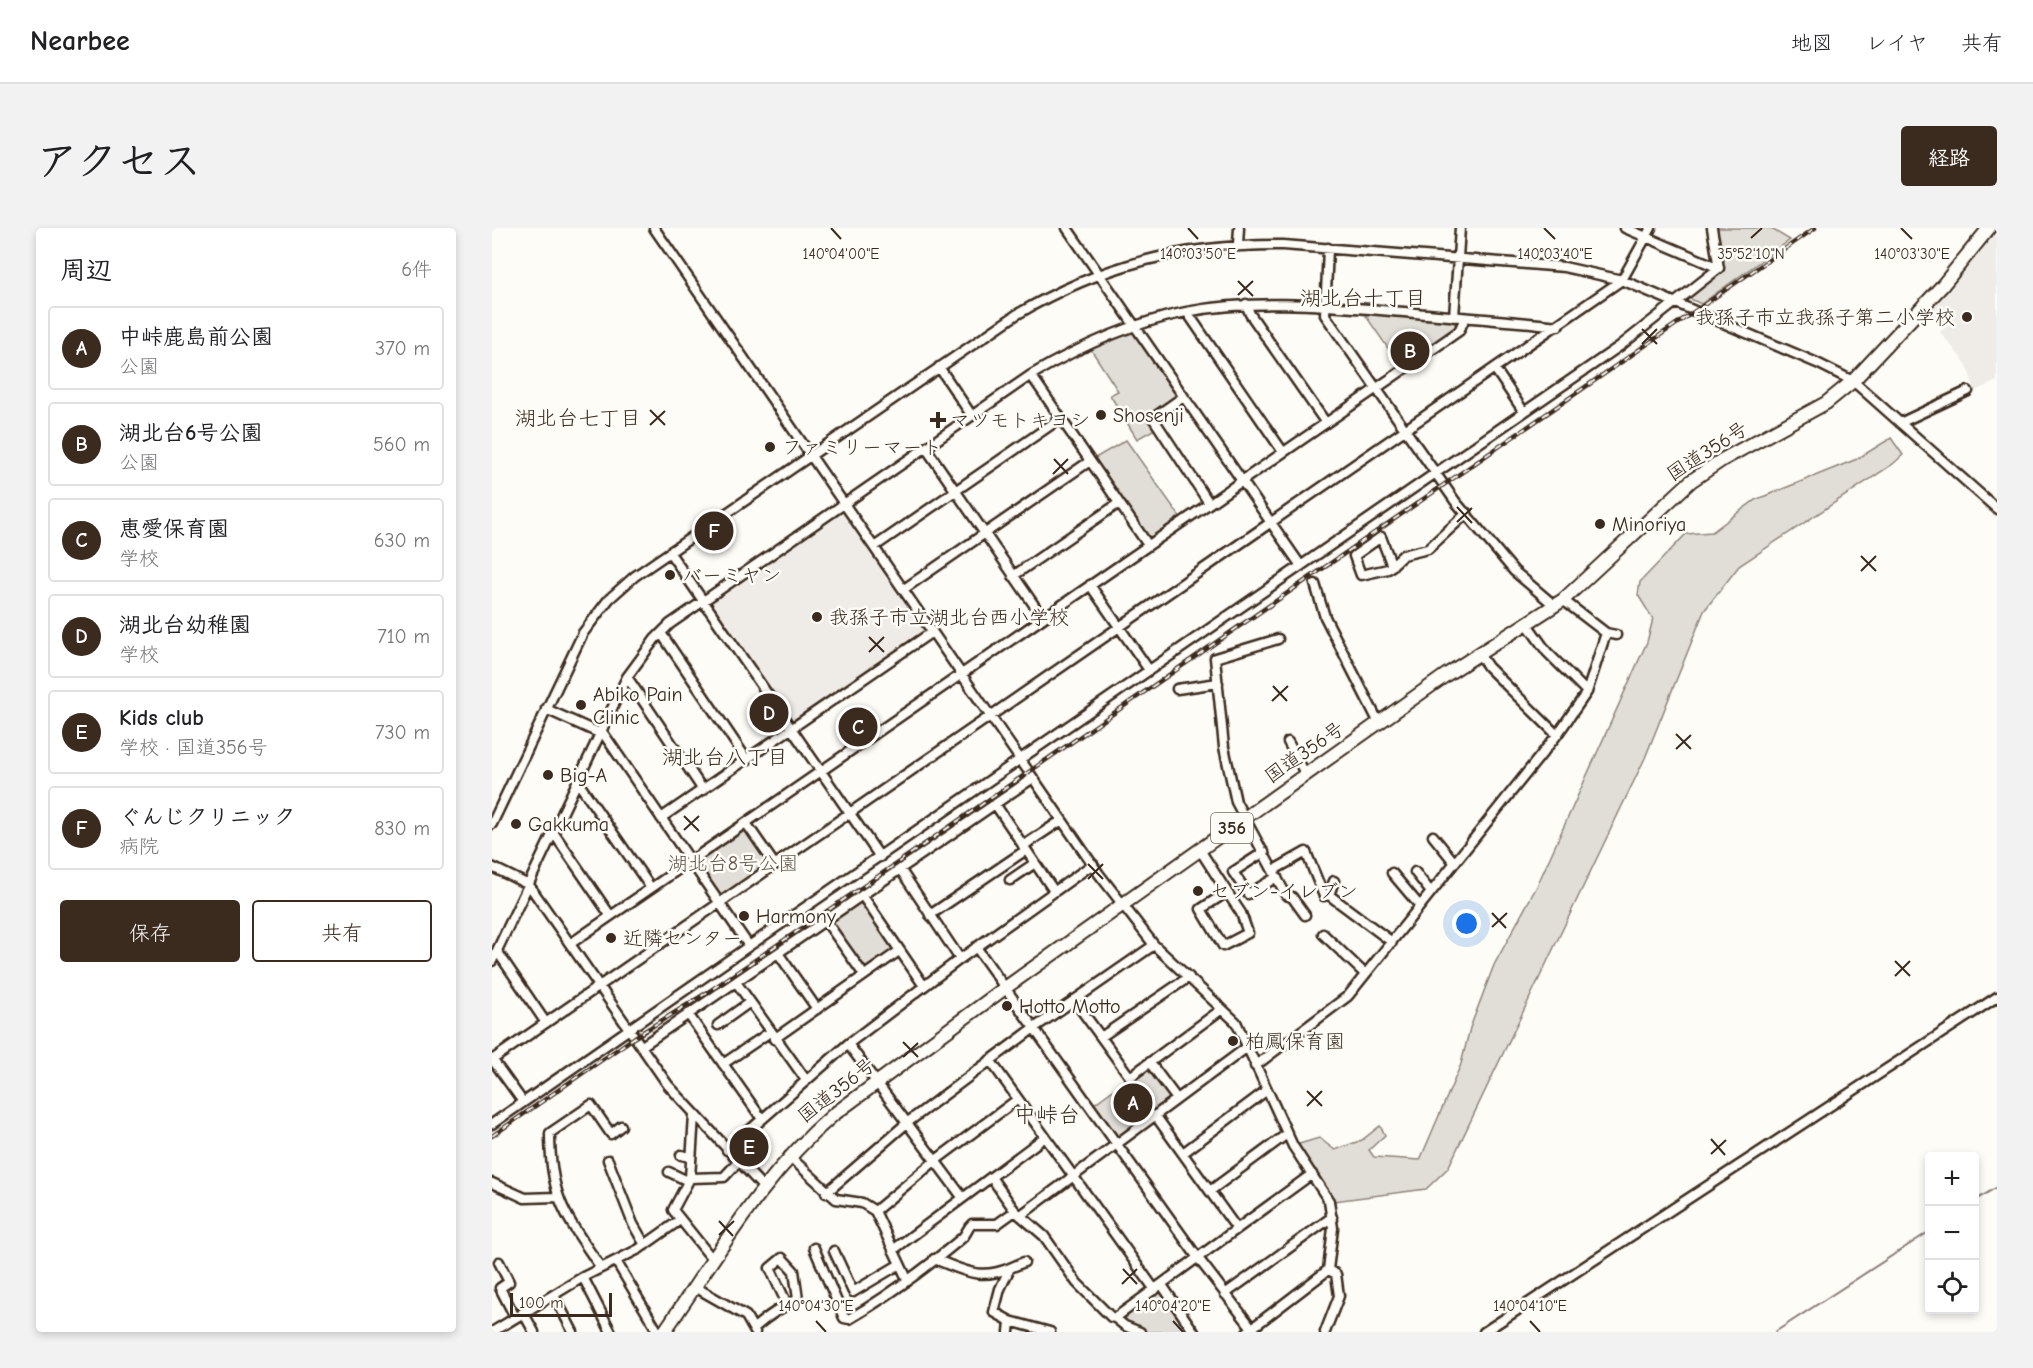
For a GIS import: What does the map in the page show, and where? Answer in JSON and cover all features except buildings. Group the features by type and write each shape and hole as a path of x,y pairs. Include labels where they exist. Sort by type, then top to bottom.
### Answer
{"highway":[{"name":"国道356号","path":"664,1332 763,1187 789,1156 833,1115 1005,988 1379,723 1479,654 1559,603 1691,481 1722,460 1826,403 1853,381 1942,286 1989,228"}],"street":[{"path":"654,228 1093,864 1154,945 1236,1022 1287,1134 1329,1201 1332,1217 1328,1269 1251,1331 976,948"},
{"path":"1067,228 1300,566"},
{"path":"1238,244 1239,228"},
{"path":"1454,317 1460,228"},
{"path":"1625,228 1649,232 1719,268"},
{"path":"1712,228 1719,268"},
{"path":"523,1102 492,1060 1558,326 1622,280 1649,232"},
{"path":"492,824 572,653 596,615 628,582 1026,309 1098,274 1170,254 1238,244 1328,248 1564,267 1622,280 1853,381 1997,509"},
{"path":"1328,248 1325,315 1455,501 1514,571 1606,633 1616,635"},
{"path":"492,1124 1620,346 1674,301 1719,268"},
{"path":"492,961 627,676 661,633 1031,375 1094,343 1134,326 1186,312 1246,304 1324,306 1558,326"},
{"path":"1246,304 1250,314 1326,423"},
{"path":"1186,312 1282,452"},
{"path":"570,944 1459,331 1465,318"},
{"path":"939,368 972,416"},
{"path":"1495,369 1524,412"},
{"path":"1031,375 1148,545"},
{"path":"1900,423 1968,391"},
{"path":"1183,397 1153,418 1209,503"},
{"path":"874,547 1061,418"},
{"path":"926,448 1043,618"},
{"path":"903,589 1090,461"},
{"path":"1013,576 1119,503"},
{"path":"1392,566 1381,537 1354,556 1361,575 1388,569 1392,566 1403,555 1428,549 1467,513"},
{"path":"670,553 880,857"},
{"path":"1315,584 1325,617 1379,723"},
{"path":"1090,585 1149,670"},
{"path":"1527,624 1547,652 1587,692"},
{"path":"662,818 933,632"},
{"path":"661,633 747,760"},
{"path":"1255,1066 1339,1004 1392,942 1430,891 1557,735 1587,692 1606,633"},
{"path":"1278,639 1215,658 1224,747 1236,802 1243,819 1276,873 1286,895 1292,897 1305,915"},
{"path":"1479,654 1488,667 1557,735"},
{"path":"627,676 703,790"},
{"path":"1177,689 1218,683"},
{"path":"546,709 600,732 749,946"},
{"path":"1288,742 1306,775"},
{"path":"642,1046 1033,778"},
{"path":"577,781 651,888"},
{"path":"994,804 1054,891"},
{"path":"930,915 1062,820"},
{"path":"746,823 776,865"},
{"path":"553,832 610,915"},
{"path":"1433,836 1454,862"},
{"path":"1200,850 1227,892 1240,913 1248,933 1222,946 1201,909 1227,892"},
{"path":"1264,852 1233,872 1248,894 1306,852 1324,896 1329,895 1392,942"},
{"path":"1010,880 1035,863"},
{"path":"727,1150 848,1044 960,959 1093,864"},
{"path":"492,867 529,885 668,1085 763,1187"},
{"path":"900,869 960,959"},
{"path":"1415,872 1430,891"},
{"path":"1392,873 1419,905"},
{"path":"1329,895 1334,881"},
{"path":"862,895 924,986"},
{"path":"825,920 864,975"},
{"path":"1323,934 1365,974"},
{"path":"826,1192 908,1122 990,1060 1154,945"},
{"path":"497,951 546,1023"},
{"path":"723,1064 817,1009 899,951"},
{"path":"778,953 817,1009"},
{"path":"1101,1038 1189,977"},
{"path":"736,982 806,1080"},
{"path":"1484,1332 1997,997"},
{"path":"1074,1000 1130,1077 1222,1009"},
{"path":"718,1025 750,1002"},
{"path":"688,1014 762,1119"},
{"path":"848,1044 963,1197"},
{"path":"814,1248 844,1318 849,1319 898,1290 965,1236 972,1224 997,1224 1018,1213 1074,1176 1246,1048"},
{"path":"990,1060 1074,1176 1194,1332"},
{"path":"1150,1063 1177,1099"},
{"path":"1183,1153 1267,1090"},
{"path":"875,1211 936,1160 1018,1099"},
{"path":"601,1268 563,1211 557,1197 550,1157 550,1133 591,1105 611,1134 621,1126"},
{"path":"694,1115 689,1180 673,1210 713,1260"},
{"path":"1155,1115 1237,1229"},
{"path":"1210,1191 1287,1134"},
{"path":"893,1250 1045,1137"},
{"path":"681,1155 691,1157"},
{"path":"789,1156 826,1192 844,1202 862,1203 875,1211 908,1281"},
{"path":"608,1160 633,1224 645,1245"},
{"path":"669,1172 689,1180 724,1177 739,1161"},
{"path":"1115,1318 1312,1174"},
{"path":"991,1177 1018,1213 1044,1236 1090,1298 1125,1326 1140,1332"},
{"path":"492,1183 525,1198 557,1197"},
{"path":"1225,1294 1332,1217"},
{"path":"492,1332 583,1277 645,1245 680,1220"},
{"path":"834,1251 853,1292 900,1264"},
{"path":"695,1287 746,1316 754,1330 787,1304 798,1299 794,1271 782,1258 770,1268 787,1304"},
{"path":"934,1259 965,1273 987,1275 1024,1262"},
{"path":"616,1261 658,1332"},
{"path":"499,1262 508,1282 500,1288 534,1332"},
{"path":"1010,1268 1000,1289 994,1312 1010,1321 1050,1332"},
{"path":"1325,1332 1339,1296 1336,1274 1328,1269"},
{"path":"583,1277 611,1332"},
{"path":"554,1295 573,1332"},
{"path":"1009,1332 1010,1321"}],"shaded area":[{"name":"我孫子市立我孫子第二小学校","path":"1993,233 1997,238 1997,381 1975,391 1967,365 1940,332 1946,327 1928,308 1971,264"},
{"name":"我孫子市立湖北台西小学校","path":"843,508 926,632 792,724 707,602"}],"green space":[{"path":"1715,228 1770,228 1790,240 1701,304 1684,296 1721,268"},
{"path":"1361,309 1465,318 1459,331 1403,370"},
{"path":"1132,331 1177,397 1148,417 1155,429 1137,439 1110,395 1118,391 1090,348"},
{"path":"1891,438 1903,455 1893,464 1739,566 1704,611 1645,758 1448,1168 1426,1189 1334,1201 1325,1191 1296,1145 1319,1138 1335,1150 1362,1140 1380,1126 1385,1135 1369,1150 1374,1157 1420,1160 1461,1064 1470,1028 1494,965 1537,886 1647,642 1653,619 1638,595 1640,582 1686,534 1712,532 1755,500 1857,459"},
{"path":"1126,440 1183,521 1148,545 1090,461"},
{"name":"湖北台8号公園","path":"746,823 775,865 720,904 691,860"},
{"path":"860,902 894,950 864,971 830,924"},
{"path":"1150,1063 1177,1099 1117,1144 1090,1107"},
{"path":"1162,1285 1194,1332 1140,1332 1115,1318"}],"waterway":[{"path":"1979,1198 1997,1187"},
{"path":"1775,1332 1925,1234"}],"railway":[{"path":"492,1136 635,1037 708,992 877,877 1815,228"}],"place":[{"name":"我孫子市立我孫子第二小学校","path":"1967,317"},
{"name":"湖北台6号公園","path":"1410,351"},
{"name":"Shosenji","path":"1101,415"},
{"name":"マツモトキヨシ","path":"938,420"},
{"name":"ファミリーマート","path":"770,447"},
{"name":"Minoriya","path":"1600,524"},
{"name":"ぐんじクリニック","path":"714,531"},
{"name":"バーミヤン","path":"670,575"},
{"name":"我孫子市立湖北台西小学校","path":"817,617"},
{"name":"Abiko Pain Clinic","path":"581,705"},
{"name":"湖北台幼稚園","path":"769,713"},
{"name":"恵愛保育園","path":"858,727"},
{"name":"Big-A","path":"548,775"},
{"name":"Gakkuma","path":"516,824"},
{"name":"セブン-イレブン","path":"1198,891"},
{"name":"Harmony","path":"744,916"},
{"name":"近隣センター","path":"611,938"},
{"name":"Hotto Motto","path":"1007,1006"},
{"name":"柏鳳保育園","path":"1233,1041"},
{"name":"中峠鹿島前公園","path":"1133,1103"},
{"name":"Kids club","path":"749,1147"}],"district":[{"name":"湖北台十丁目","path":"1363,298"},
{"name":"湖北台七丁目","path":"578,418"},
{"name":"湖北台八丁目","path":"725,757"},
{"name":"中峠台","path":"1047,1114"}]}
